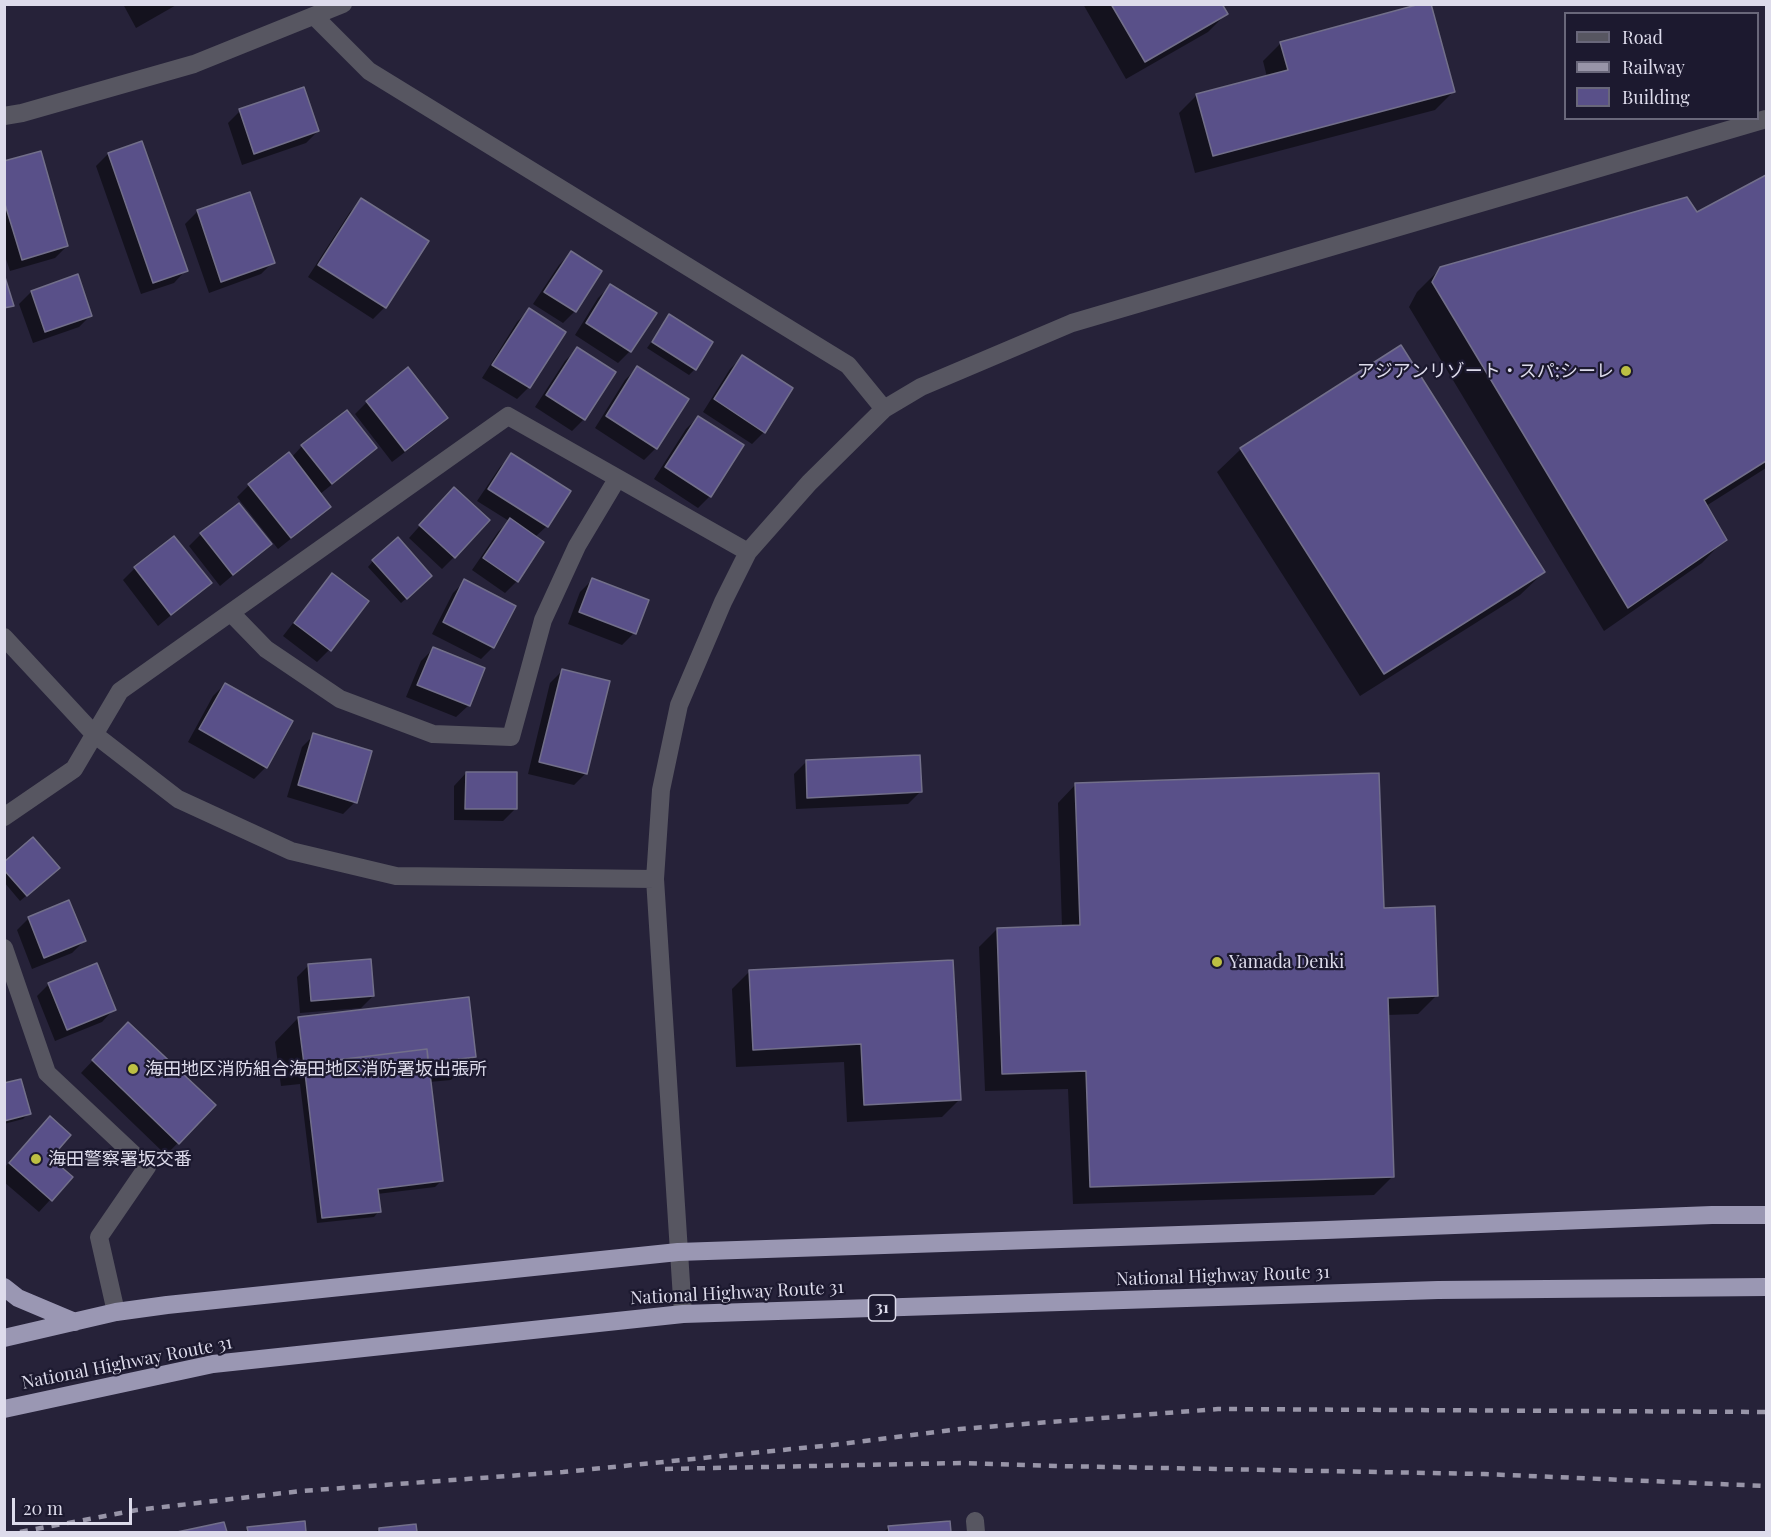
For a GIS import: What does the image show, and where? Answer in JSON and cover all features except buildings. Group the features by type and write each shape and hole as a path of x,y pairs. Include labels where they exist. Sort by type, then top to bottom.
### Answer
{"highway":[{"path":"4,1338 116,1312 167,1305 678,1252 1712,1215 1767,1215"},
{"path":"4,1287 18,1298 75,1322"},
{"name":"National Highway Route 31","path":"4,1409 213,1364 683,1314 1438,1290 1767,1287"}],"street":[{"path":"4,116 194,64 343,4"},
{"path":"314,16 369,71 848,365 884,409"},
{"path":"683,1314 655,879 661,790 679,705 723,602 748,552 809,483 884,409 921,387 1072,323 1767,119"},
{"path":"4,817 74,769 120,691 508,416 748,552"},
{"path":"231,612 266,649 340,699 434,734 511,737 543,620 577,546 616,479"},
{"path":"4,637 94,735 178,799 291,851 396,876 655,879"},
{"path":"4,948 47,1072 147,1167 99,1237 116,1312"}],"railway":[{"path":"20,1532 137,1510 301,1491 563,1472 832,1445 960,1429 1218,1409 1766,1412"},
{"path":"665,1469 961,1463 1484,1474 1766,1486"}],"place":[{"name":"アジアンリゾート・スパ;シーレ","path":"1626,371"},
{"name":"Yamada Denki","path":"1217,962"},
{"name":"海田地区消防組合海田地区消防署坂出張所","path":"133,1069"},
{"name":"海田警察署坂交番","path":"36,1159"}]}
